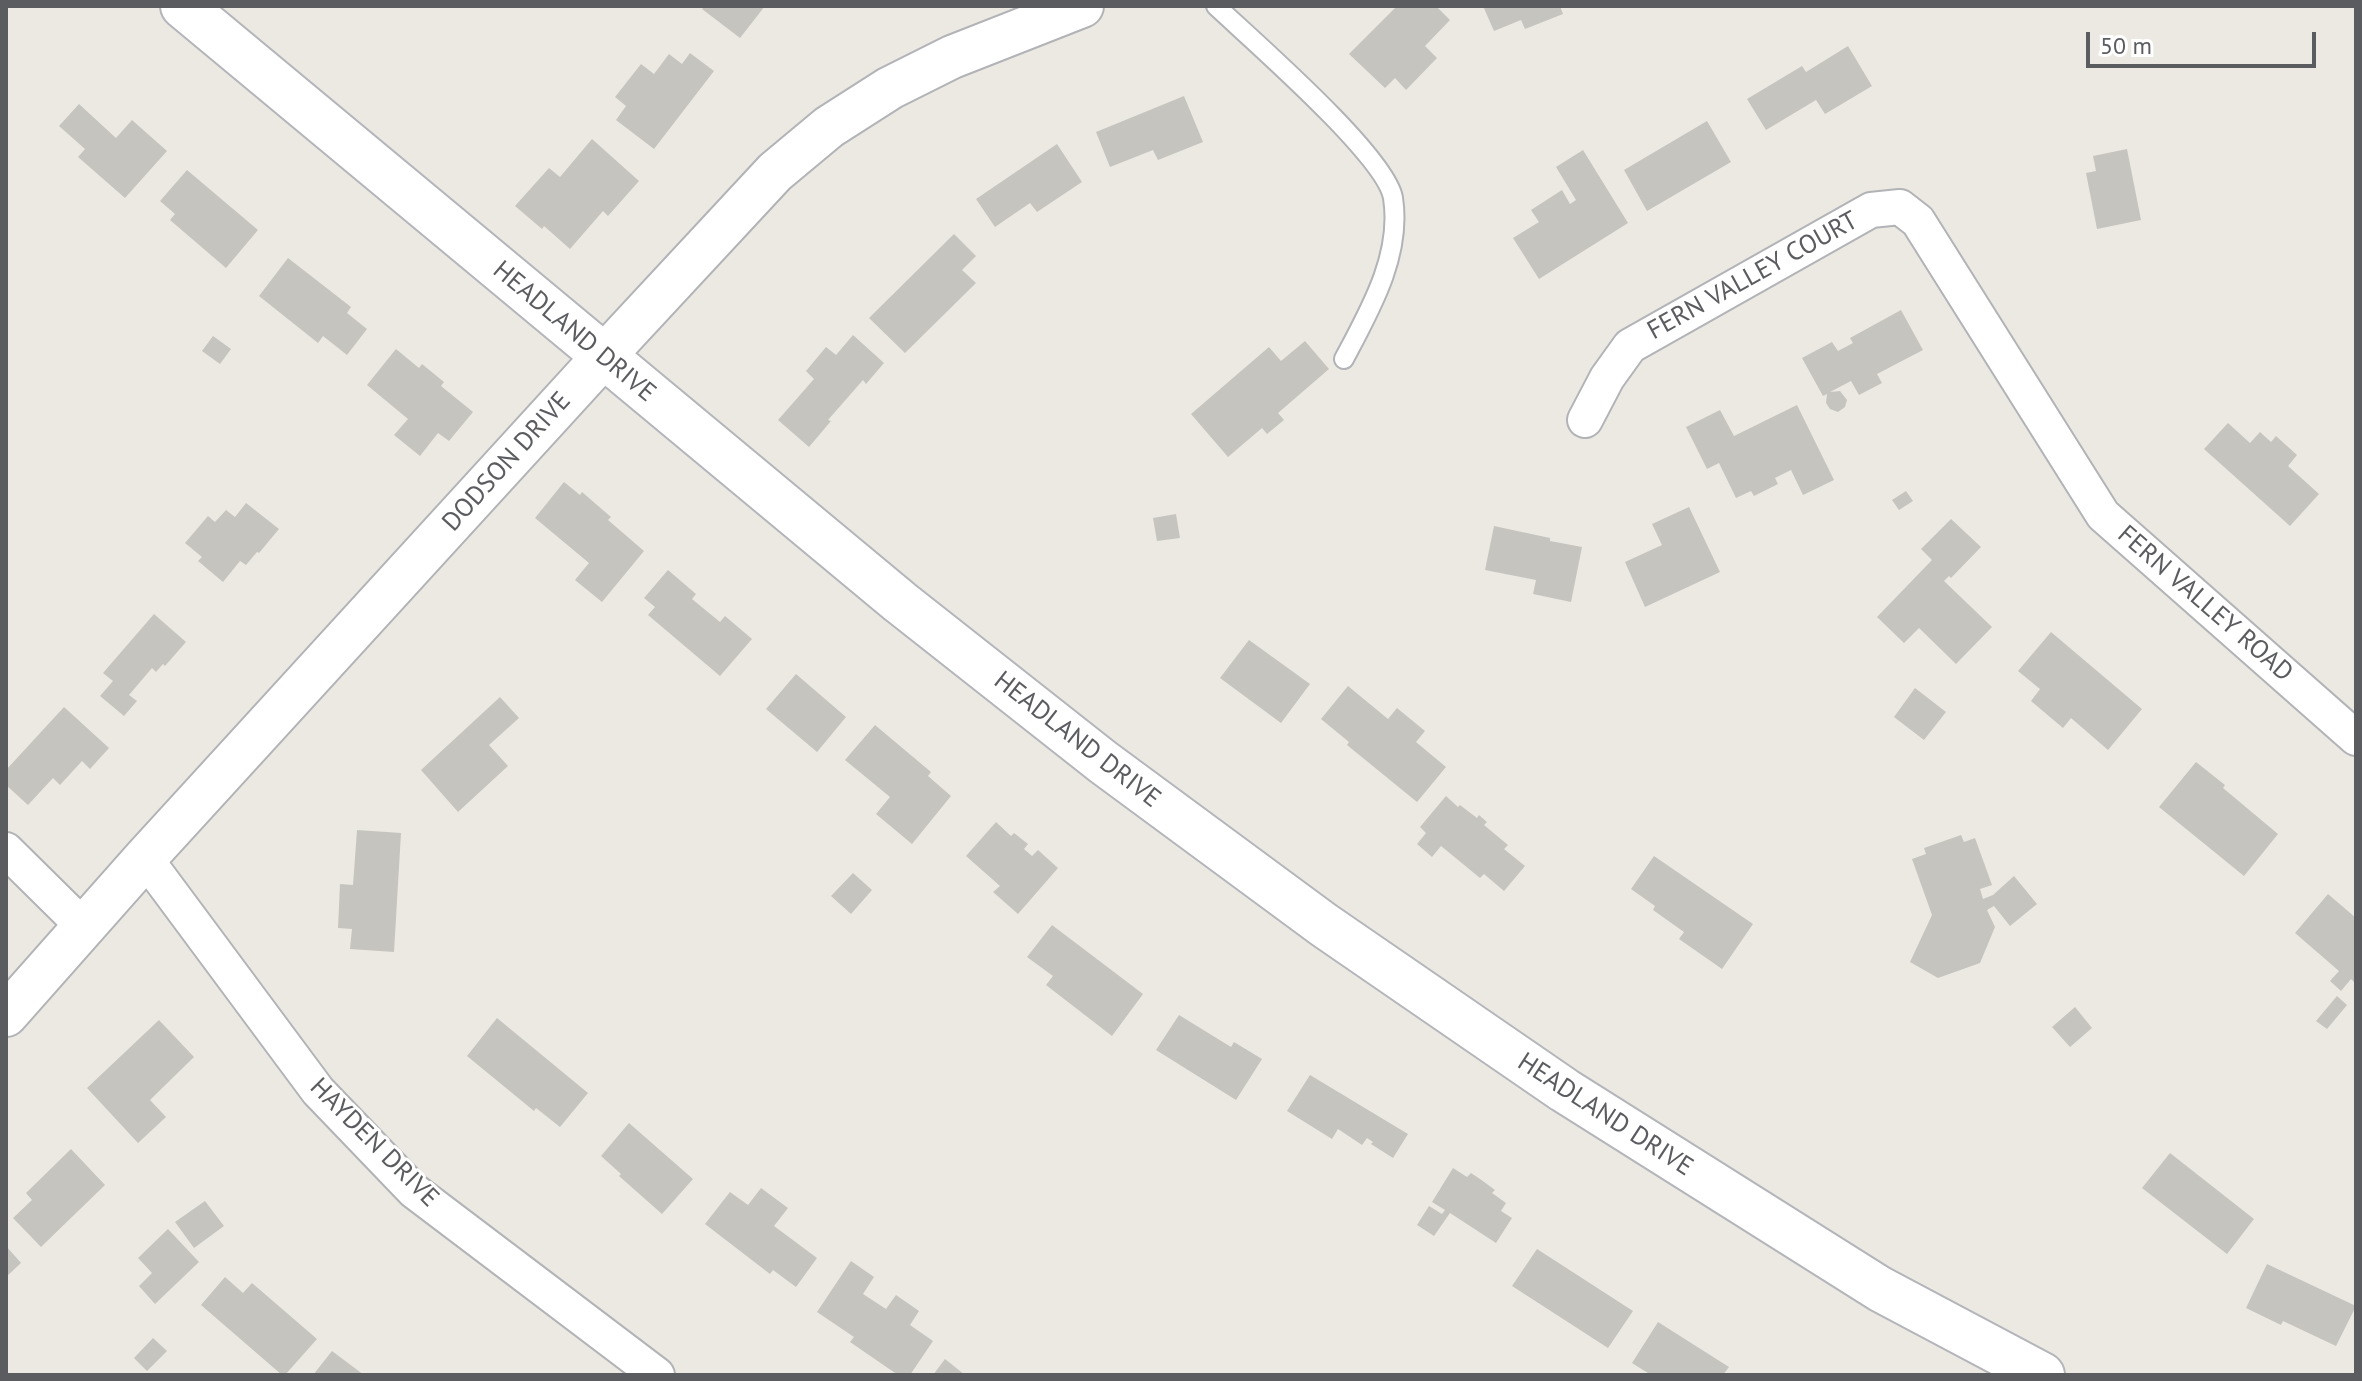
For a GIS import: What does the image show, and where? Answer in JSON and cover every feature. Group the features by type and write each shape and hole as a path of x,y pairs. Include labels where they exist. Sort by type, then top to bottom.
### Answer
{"main road":[{"name":"HEADLAND DRIVE","path":"183,6 911,611 1103,762 1324,925 1564,1090 1880,1289 2042,1375"}],"street":[{"name":"DODSON DRIVE","path":"6,1015 145,858 775,172 829,127 890,88 952,57 1082,6"},
{"name":"FERN VALLEY COURT","path":"1585,420 1607,378 1630,346 1871,210 1900,207 1918,221 2068,459"},
{"name":"FERN VALLEY ROAD","path":"2068,459 2103,515 2356,738"},
{"path":"6,850 84,927"},
{"name":"HAYDEN DRIVE","path":"145,858 318,1091 414,1191 657,1375"}],"lane":[{"path":"1216,6 1343,128 1376,165 1393,195 1393,241 1375,301 1344,359"}],"building":[{"path":"705,6 765,6 740,38 702,9"},
{"path":"1397,6 1436,6 1450,20 1425,46 1437,58 1406,90 1395,78 1385,88 1349,54"},
{"path":"1483,6 1560,6 1563,14 1525,29 1521,20 1494,31"},
{"path":"1848,46 1872,86 1825,114 1816,100 1766,130 1747,99 1802,66 1806,72"},
{"path":"690,53 714,71 654,149 616,120 626,106 615,97 641,64 654,74 669,54 682,64"},
{"path":"1184,96 1203,142 1158,160 1153,150 1110,167 1096,132"},
{"path":"79,104 116,138 132,120 167,151 125,198 78,157 85,149 59,126"},
{"path":"1707,121 1731,162 1647,211 1624,170"},
{"path":"592,139 639,181 608,216 603,211 570,249 515,206 549,168 560,177"},
{"path":"1057,144 1082,182 1037,212 1030,203 995,227 976,199"},
{"path":"2127,149 2141,220 2097,229 2086,173 2096,171 2093,156"},
{"path":"1583,150 1628,223 1539,279 1513,238 1539,222 1531,210 1562,190 1570,204 1576,200 1556,167"},
{"path":"187,170 258,230 226,268 170,220 175,214 160,201"},
{"path":"954,234 976,256 962,270 976,283 905,353 869,318"},
{"path":"288,258 351,307 347,313 367,329 347,355 323,336 318,343 259,296"},
{"path":"1901,310 1923,350 1877,374 1882,383 1859,395 1851,381 1830,392 1840,391 1847,400 1845,407 1838,412 1830,409 1826,403 1827,394 1823,396 1802,358 1832,342 1838,351 1853,343 1850,338"},
{"path":"853,335 884,363 866,384 863,380 809,447 778,420 814,379 806,371 826,347 836,355"},
{"path":"213,336 231,349 220,364 202,351"},
{"path":"1305,341 1329,369 1278,413 1284,420 1267,434 1262,428 1228,457 1191,414 1269,347 1281,361"},
{"path":"396,349 419,368 422,364 444,382 441,386 473,412 449,441 438,433 420,456 394,435 408,419 367,385"},
{"path":"1797,405 1834,480 1803,495 1791,470 1775,478 1778,484 1754,496 1751,491 1736,498 1719,463 1707,469 1686,427 1720,410 1734,436"},
{"path":"2228,423 2250,443 2260,432 2271,442 2276,436 2297,455 2288,466 2319,494 2290,526 2204,449"},
{"path":"564,482 580,495 582,492 611,517 608,520 644,551 602,602 575,580 589,563 535,518"},
{"path":"1906,491 1913,501 1899,510 1892,500"},
{"path":"246,503 279,529 259,553 246,565 240,561 223,582 198,561 202,557 185,543 208,516 215,522 226,510 235,517"},
{"path":"1689,507 1720,572 1645,607 1625,562 1662,545 1652,524"},
{"path":"1176,514 1180,538 1157,541 1153,518"},
{"path":"1951,519 1981,547 1951,578 1949,576 1944,581 1992,627 1956,664 1919,628 1904,643 1877,617 1932,560 1921,549"},
{"path":"1494,526 1582,547 1571,602 1533,594 1536,580 1485,570"},
{"path":"668,570 696,594 692,599 720,622 725,616 752,639 720,676 648,615 655,607 644,598"},
{"path":"154,614 186,642 165,666 163,664 156,672 152,668 129,695 137,701 124,716 100,696 113,681 103,673"},
{"path":"2051,632 2142,709 2108,750 2071,718 2063,728 2031,701 2040,689 2018,671"},
{"path":"1249,640 1310,684 1281,723 1220,678"},
{"path":"796,674 846,717 817,752 766,709"},
{"path":"1348,686 1388,719 1397,708 1425,731 1416,742 1446,767 1417,802 1347,745 1349,742 1321,719"},
{"path":"1915,688 1946,712 1924,740 1894,717"},
{"path":"500,697 519,718 489,745 508,766 458,812 421,770"},
{"path":"64,707 109,748 90,769 82,761 60,785 53,778 28,805 6,785 6,770"},
{"path":"875,725 931,772 928,776 951,796 912,844 876,814 890,797 845,760"},
{"path":"2196,762 2278,834 2244,876 2159,807"},
{"path":"1446,796 1458,807 1460,805 1487,822 1484,825 1508,845 1504,849 1525,866 1504,891 1484,874 1480,878 1441,846 1432,857 1417,844 1426,833 1420,827"},
{"path":"996,822 1011,836 1014,833 1028,844 1024,849 1032,856 1038,850 1058,868 1018,914 993,892 1000,886 966,856"},
{"path":"357,830 401,833 394,952 350,949 352,929 338,928 340,884 353,885"},
{"path":"1961,835 1964,842 1975,838 1992,885 1980,889 1983,899 1993,895 2014,876 2037,904 2010,926 1994,906 1987,910 1995,927 1980,963 1938,978 1910,962 1932,915 1912,859 1926,854 1924,848"},
{"path":"1654,856 1753,924 1722,969 1679,939 1684,932 1653,910 1655,906 1631,889"},
{"path":"853,873 872,890 851,914 831,896"},
{"path":"2328,894 2356,918 2356,984 2351,979 2341,991 2330,981 2339,971 2295,933"},
{"path":"1052,925 1143,994 1112,1036 1046,985 1053,976 1027,957"},
{"path":"2337,996 2347,1005 2327,1029 2316,1021"},
{"path":"2075,1007 2092,1028 2070,1047 2052,1027"},
{"path":"1179,1015 1231,1047 1234,1042 1262,1059 1236,1100 1156,1050"},
{"path":"497,1018 588,1093 560,1127 536,1108 534,1111 467,1056"},
{"path":"159,1020 194,1057 150,1100 166,1117 138,1143 87,1088"},
{"path":"1310,1075 1408,1134 1393,1158 1367,1138 1362,1145 1338,1129 1332,1139 1287,1111"},
{"path":"629,1123 693,1179 662,1214 601,1156"},
{"path":"71,1149 105,1185 41,1247 13,1218 32,1200 26,1193"},
{"path":"2170,1153 2254,1219 2227,1254 2142,1188"},
{"path":"1453,1168 1467,1177 1471,1173 1495,1190 1492,1193 1506,1203 1501,1211 1512,1218 1496,1243 1450,1213 1434,1236 1417,1225 1429,1206 1442,1214 1445,1210 1432,1202"},
{"path":"761,1188 788,1208 774,1226 817,1258 796,1287 773,1270 770,1274 705,1224 730,1192 748,1205"},
{"path":"205,1201 224,1226 194,1248 175,1222"},
{"path":"168,1229 199,1262 155,1304 139,1286 152,1273 138,1258"},
{"path":"6,1246 21,1263 6,1277"},
{"path":"1537,1249 1633,1311 1608,1348 1512,1286"},
{"path":"851,1261 874,1277 863,1294 886,1309 896,1295 919,1311 910,1325 933,1341 910,1375 898,1375 850,1342 854,1337 817,1312"},
{"path":"2267,1264 2356,1306 2336,1346 2283,1321 2281,1325 2246,1308"},
{"path":"225,1277 243,1293 252,1283 317,1339 285,1375 201,1305"},
{"path":"1658,1322 1729,1367 1723,1375 1651,1375 1632,1363"},
{"path":"153,1338 167,1351 147,1371 134,1358"},
{"path":"332,1351 364,1375 313,1375"},
{"path":"945,1359 965,1375 933,1375"}]}
